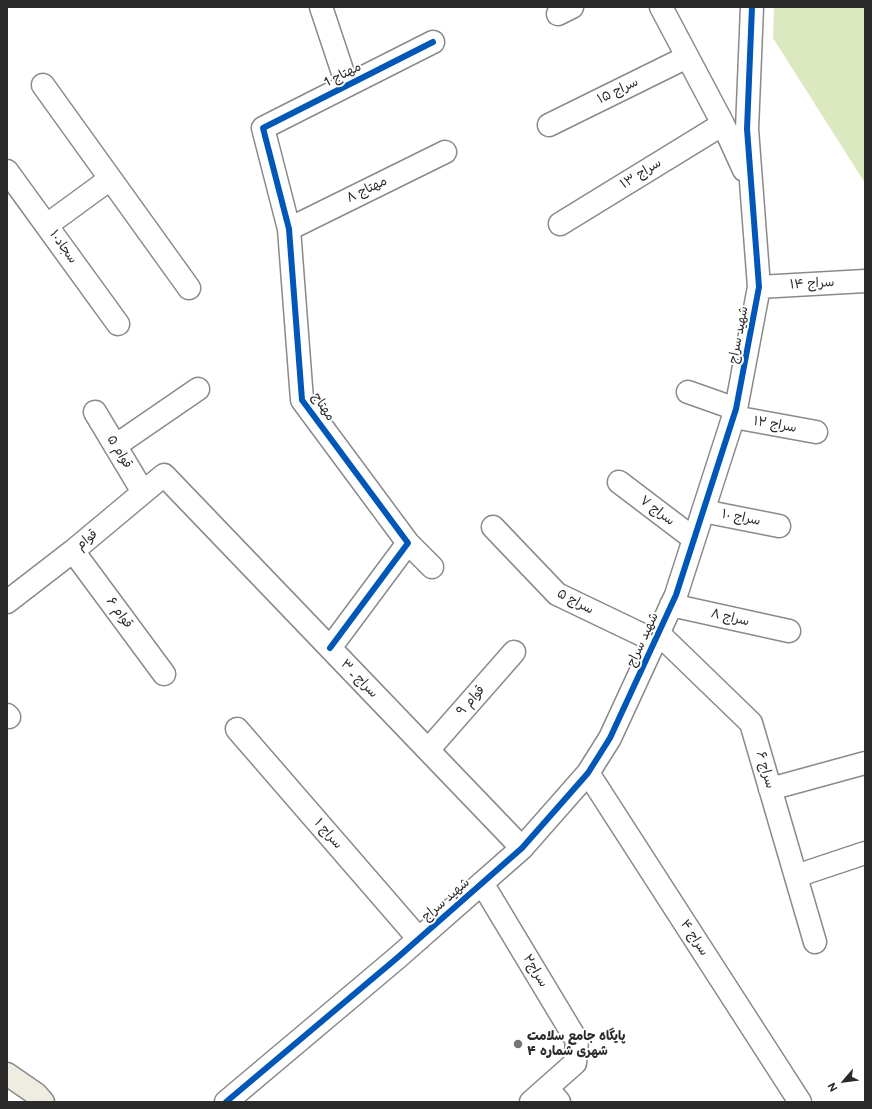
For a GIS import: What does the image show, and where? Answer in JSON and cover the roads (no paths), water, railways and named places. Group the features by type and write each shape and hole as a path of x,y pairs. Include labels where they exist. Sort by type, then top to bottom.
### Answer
{"main road":[{"path":"7,1074 36,1094 43,1102"}],"street":[{"path":"321,7 347,86"},
{"path":"661,7 723,124 750,182"},
{"name":"شهید سراج","path":"226,1102 419,939 522,848 588,773 610,738 676,595 735,413 759,287 747,129 752,18"},
{"name":"مهتاج 1","path":"263,128 433,42"},
{"name":"سراج ۱۵","path":"549,125 687,57"},
{"path":"43,85 189,288"},
{"name":"سراج ۱۳","path":"560,224 723,124"},
{"name":"مهتاج","path":"263,128 289,229 302,400 408,543 432,567"},
{"name":"مهتاج ۸","path":"289,229 446,152"},
{"name":"سجاد۱۰","path":"7,171 118,324"},
{"path":"47,225 110,179"},
{"name":"سراج ۱۴","path":"759,287 865,281"},
{"path":"115,446 198,389"},
{"name":"سراج ۱۲","path":"688,392 735,413 816,432"},
{"name":"قوام ۵","path":"95,412 143,492"},
{"name":"قوام","path":"8,599 73,551 164,475"},
{"name":"سراج ـ ۳","path":"164,475 522,848"},
{"name":"سراج ۷","path":"620,482 694,539"},
{"name":"سراج ۱۰","path":"703,511 779,526"},
{"name":"سراج ۵","path":"493,527 557,594 657,636"},
{"path":"330,648 408,543"},
{"name":"قوام ۶","path":"73,551 164,674"},
{"name":"سراج ۸","path":"671,605 789,631"},
{"name":"سراج ۶","path":"657,636 751,723 815,942"},
{"name":"قوام ۹","path":"428,750 514,652"},
{"name":"سراج ۱","path":"237,729 419,939"},
{"path":"770,789 865,763"},
{"name":"سراج ۴","path":"588,773 800,1102"},
{"path":"796,876 865,853"},
{"name":"سراج۲","path":"482,882 577,1041 575,1063 553,1095"},
{"path":"531,1102 553,1095"}],"place":[{"name":"پایگاه جامع سلامت شهری شماره ۴","path":"518,1044"}]}
